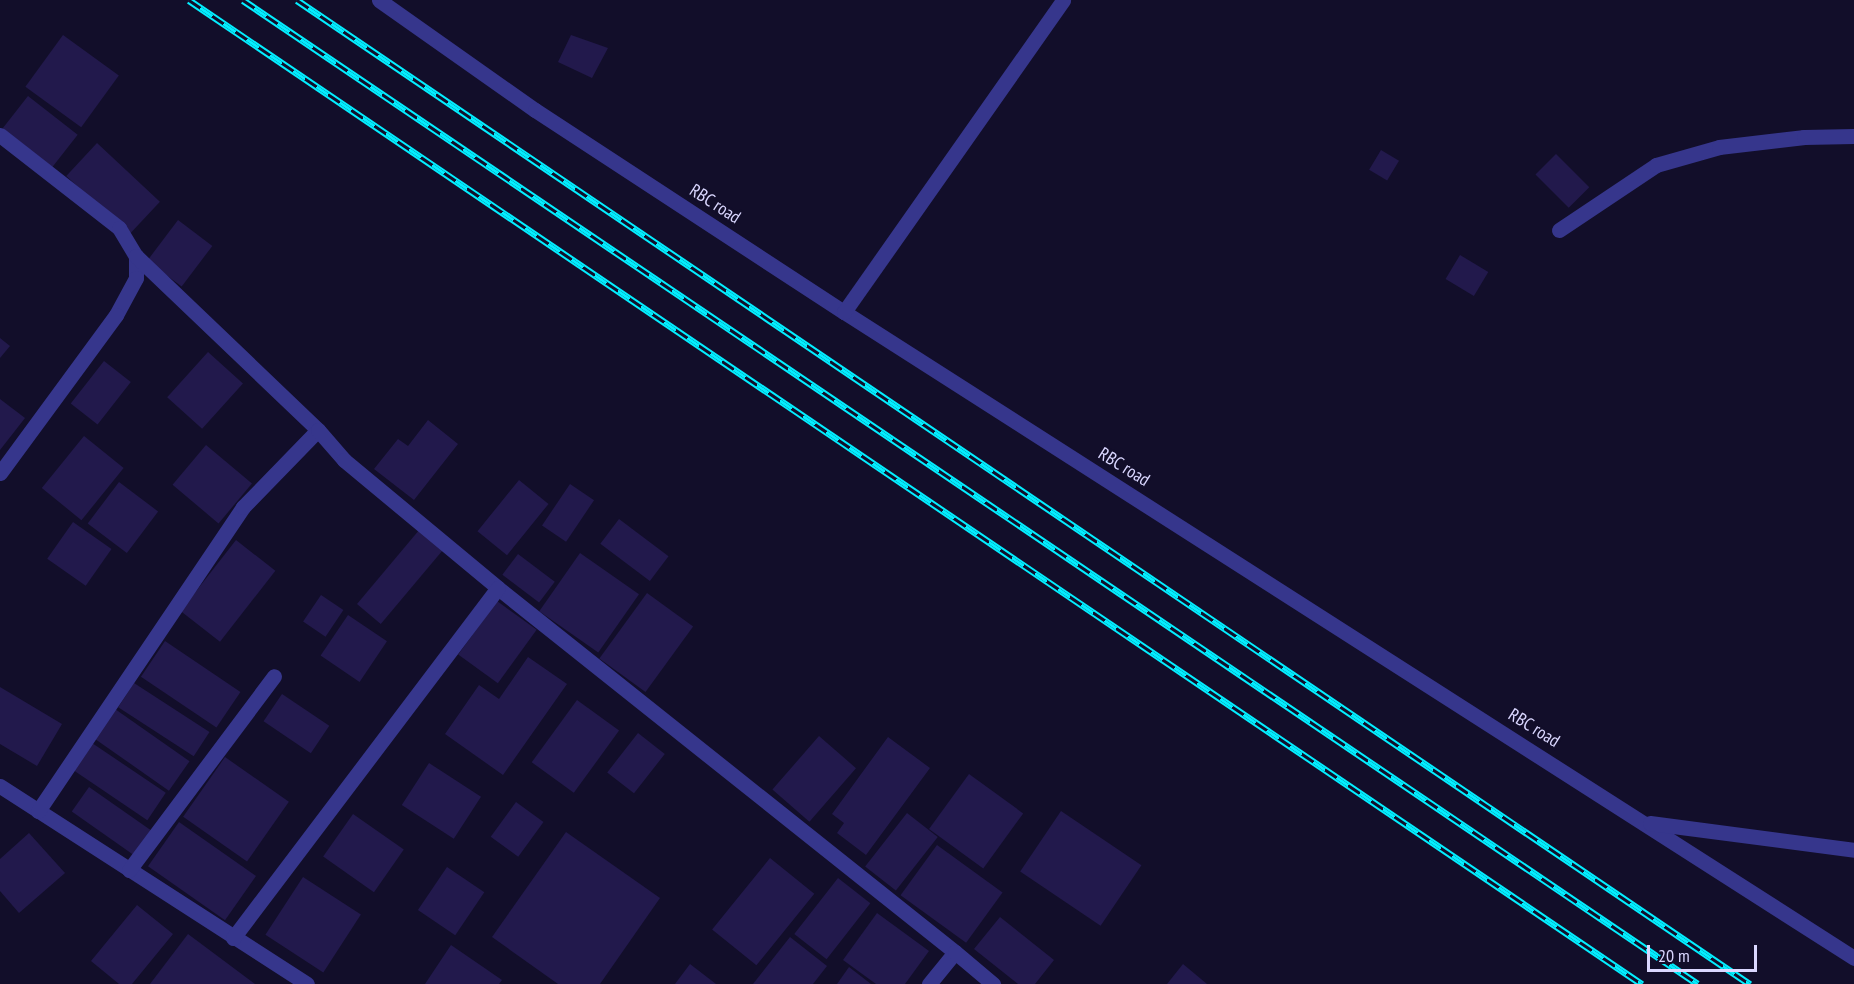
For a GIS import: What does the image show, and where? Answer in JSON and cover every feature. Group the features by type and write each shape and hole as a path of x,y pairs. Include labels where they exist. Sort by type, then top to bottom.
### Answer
{"street":[{"name":"RBC road","path":"379,0 535,110 844,312 1647,823 1854,958"},
{"path":"844,312 1063,0"},
{"path":"0,135 119,228 136,256 318,429 344,460 498,588 993,984"},
{"path":"1559,230 1656,165 1719,147 1804,137 1854,136"},
{"path":"0,473 117,315 136,278 136,256"},
{"path":"38,811 243,507 318,429"},
{"path":"233,938 498,588"},
{"path":"129,870 274,676"},
{"path":"0,786 233,938 287,979 307,984"},
{"path":"1647,823 1854,850"},
{"path":"929,984 955,952"}],"building":[{"path":"63,35 119,76 81,127 25,87"},
{"path":"571,35 608,48 592,78 558,62"},
{"path":"28,96 78,135 52,167 3,128"},
{"path":"97,143 160,202 129,235 66,176"},
{"path":"1381,150 1399,161 1387,181 1369,170"},
{"path":"1556,154 1589,187 1569,208 1535,175"},
{"path":"178,220 212,246 182,287 147,261"},
{"path":"1460,255 1488,272 1474,296 1446,279"},
{"path":"0,338 10,346 0,358"},
{"path":"208,352 243,383 202,429 167,397"},
{"path":"104,361 131,382 98,424 71,404"},
{"path":"0,399 25,418 0,450"},
{"path":"428,420 458,444 414,500 374,469 398,439 408,446"},
{"path":"84,436 124,468 81,520 42,488"},
{"path":"206,445 252,484 219,523 173,485"},
{"path":"519,480 549,504 507,555 477,531"},
{"path":"119,482 158,511 127,553 88,524"},
{"path":"570,484 594,500 566,542 542,525"},
{"path":"619,519 669,556 650,581 600,544"},
{"path":"73,522 112,549 86,586 47,559"},
{"path":"420,529 444,549 381,624 357,604"},
{"path":"236,540 275,571 220,642 181,611"},
{"path":"580,553 639,594 598,652 539,611"},
{"path":"518,554 555,582 539,602 502,575"},
{"path":"647,593 693,627 646,692 599,659"},
{"path":"321,595 343,610 325,637 303,622"},
{"path":"497,601 537,630 498,683 458,654"},
{"path":"348,615 387,641 360,682 321,656"},
{"path":"165,641 240,692 216,728 141,677"},
{"path":"528,657 567,684 503,775 445,734 479,685 499,699"},
{"path":"134,683 209,732 194,756 118,707"},
{"path":"0,687 62,724 37,766 0,744"},
{"path":"282,694 329,726 311,753 264,721"},
{"path":"577,700 619,731 574,793 532,762"},
{"path":"115,709 190,761 169,791 94,738"},
{"path":"638,733 665,754 634,793 607,772"},
{"path":"819,736 856,768 809,822 772,790"},
{"path":"888,737 930,768 866,855 837,833 844,823 832,814"},
{"path":"92,743 166,793 147,820 74,770"},
{"path":"225,757 289,802 247,862 183,817"},
{"path":"429,763 481,797 454,839 402,805"},
{"path":"969,774 1023,813 983,868 929,829"},
{"path":"89,787 151,831 134,855 72,812"},
{"path":"516,802 544,822 518,857 491,837"},
{"path":"1061,811 1141,865 1101,926 1020,872"},
{"path":"907,813 938,837 896,891 865,867"},
{"path":"353,814 404,850 374,892 323,857"},
{"path":"179,822 256,876 225,920 148,866"},
{"path":"566,832 660,898 600,984 558,984 492,937"},
{"path":"29,833 65,873 19,913 0,891 0,859"},
{"path":"937,845 1003,893 966,943 901,895"},
{"path":"770,858 814,894 756,965 712,929"},
{"path":"447,867 484,892 455,935 418,910"},
{"path":"303,877 361,915 323,972 265,935"},
{"path":"838,878 870,903 827,959 794,934"},
{"path":"137,905 173,934 132,984 119,984 91,961"},
{"path":"877,913 929,951 905,984 876,984 843,960"},
{"path":"1000,917 1054,960 1035,984 1018,984 974,949"},
{"path":"188,934 255,984 150,984"},
{"path":"790,937 827,966 813,984 753,984"},
{"path":"451,945 502,980 499,984 425,984"},
{"path":"690,964 716,984 675,984"},
{"path":"1183,964 1207,984 1167,984"},
{"path":"849,967 871,984 837,984"}],"railway":[{"path":"189,0 1642,984"},
{"path":"243,0 1698,984"},
{"path":"297,0 1750,984"}]}
